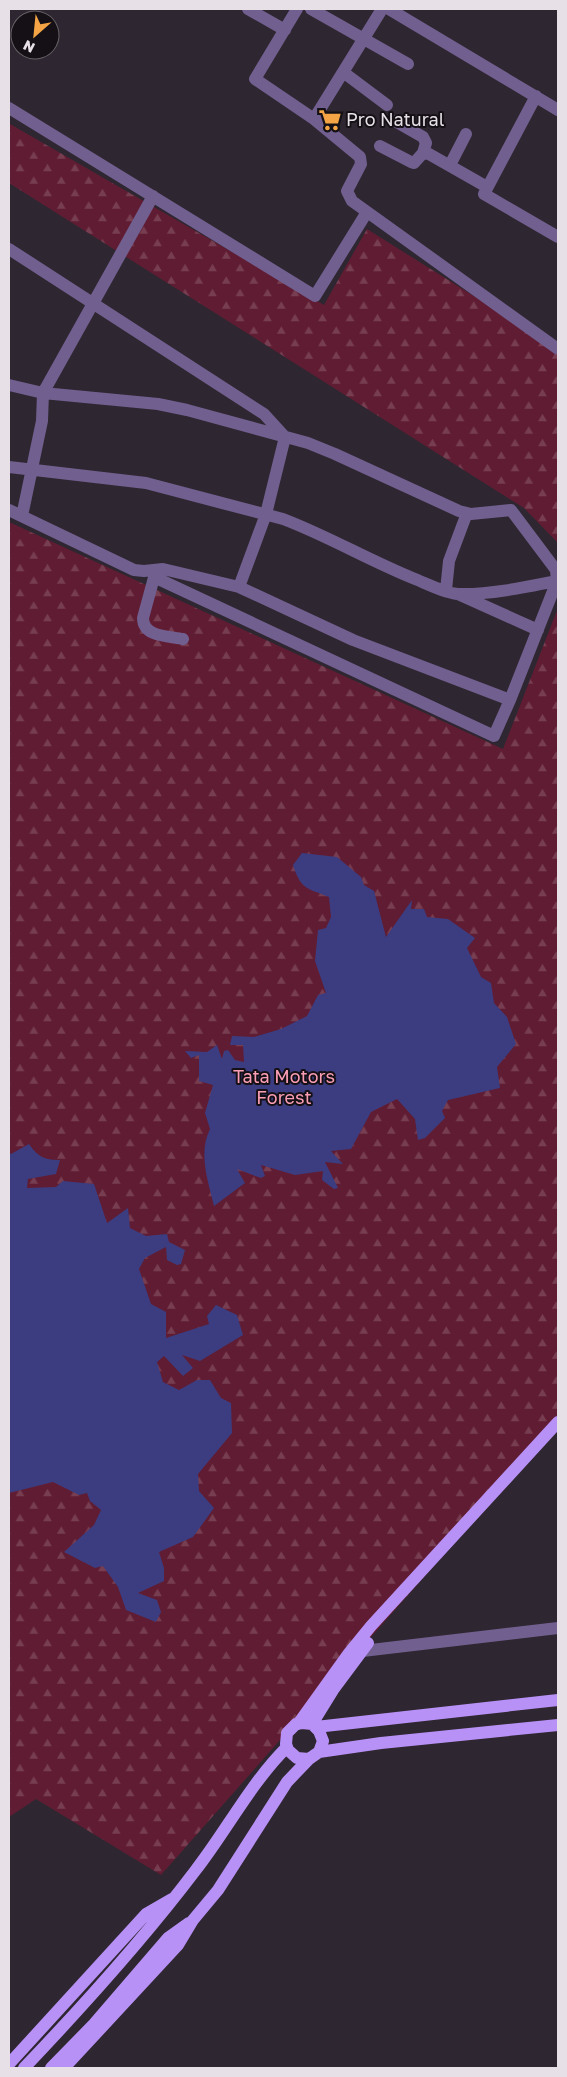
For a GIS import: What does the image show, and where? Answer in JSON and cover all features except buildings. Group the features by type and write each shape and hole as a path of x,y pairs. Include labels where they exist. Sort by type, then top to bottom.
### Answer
{"main road":[{"path":"558,1422 354,1652 298,1724 288,1732 287,1746 292,1755 297,1758 381,1743 558,1725"},
{"path":"314,1726 354,1652 558,1434"},
{"path":"298,1724 314,1726 558,1700"},
{"path":"64,2068 178,1945 193,1920 218,1890 287,1782 314,1756 323,1741 322,1735 314,1726"},
{"path":"24,2068 149,1932 207,1856 260,1776 287,1746"},
{"path":"9,2064 146,1914 176,1896"},
{"path":"51,2068 100,2018 168,1938 193,1920"}],"street":[{"path":"248,9 285,30"},
{"path":"297,9 255,78 314,119 362,159 347,194 352,201 558,349"},
{"path":"311,9 408,64"},
{"path":"314,119 382,9"},
{"path":"389,9 558,110"},
{"path":"343,72 387,105"},
{"path":"536,96 484,194 558,237"},
{"path":"9,108 315,296 367,212"},
{"path":"380,146 411,162 414,162 424,153 426,143 424,137 395,121"},
{"path":"450,165 466,134"},
{"path":"424,153 488,186"},
{"path":"22,516 42,421 43,393 154,196"},
{"path":"9,249 264,414 285,437"},
{"path":"9,385 43,393 158,404 188,410 285,437 335,454 459,511 467,513 510,510 556,570 557,581 494,736 155,574 134,570 9,510"},
{"path":"239,587 266,514 285,437"},
{"path":"9,467 146,483 266,514 304,527 378,564 451,592 538,630"},
{"path":"451,592 449,561 467,513"},
{"path":"183,639 150,632 144,626 143,618 155,574 163,570 239,587 354,640 510,700"},
{"path":"451,592 519,589 557,581"},
{"path":"354,1652 558,1628"}],"green space":[{"path":"10,124 324,305 367,229 558,349 558,543 524,508 9,183"},
{"name":"Tata Motors Forest","path":"9,522 503,749 558,608 558,1425 161,1875 36,1799 9,1817"}],"shaded area":[{"path":"302,853 337,857 361,877 364,885 374,891 386,937 412,900 411,909 424,909 427,917 448,919 475,938 467,948 481,977 491,983 494,1003 507,1017 516,1044 497,1067 500,1088 448,1100 442,1111 445,1118 425,1138 418,1140 415,1119 397,1099 371,1112 351,1149 331,1151 343,1164 325,1162 338,1188 334,1189 322,1180 323,1171 295,1175 261,1165 265,1176 261,1178 237,1169 245,1183 214,1206 204,1157 206,1138 210,1129 205,1113 213,1085 199,1081 199,1055 191,1058 185,1051 207,1052 217,1045 222,1059 224,1051 228,1050 235,1060 244,1062 243,1045 230,1045 232,1036 254,1037 281,1029 307,1016 318,995 326,993 315,961 318,930 326,928 331,917 329,897 310,890 302,884 293,865"},
{"path":"29,1144 42,1157 60,1160 56,1174 28,1179 27,1188 56,1187 63,1181 94,1184 107,1223 128,1208 130,1228 146,1236 167,1234 169,1242 185,1250 181,1264 177,1265 167,1260 166,1247 145,1258 139,1269 151,1304 166,1312 166,1338 209,1324 207,1316 216,1305 237,1315 243,1335 200,1361 182,1355 193,1368 183,1376 164,1356 157,1362 163,1382 179,1390 197,1380 210,1380 221,1398 231,1403 232,1433 198,1474 199,1491 214,1508 193,1537 159,1552 164,1568 164,1581 138,1593 157,1600 161,1612 156,1622 126,1610 118,1587 103,1566 95,1568 64,1552 94,1525 101,1510 90,1501 87,1493 79,1495 53,1482 9,1493 9,1153 11,1154"}],"place":[{"name":"Pro Natural","path":"330,120"}]}
